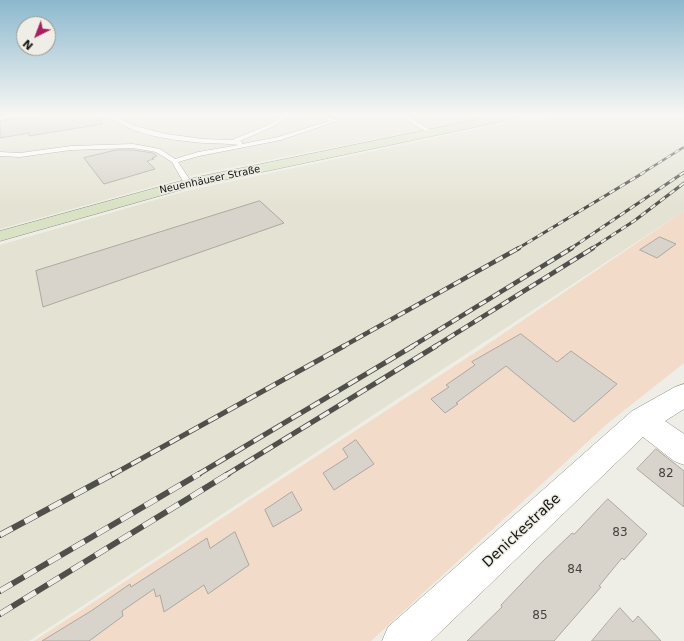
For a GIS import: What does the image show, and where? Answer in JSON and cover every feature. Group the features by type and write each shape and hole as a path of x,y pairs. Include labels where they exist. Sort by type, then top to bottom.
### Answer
{"street":[{"name":"Neuenhäuser Straße","path":"0,236 188,183 374,145"},
{"name":"Denickestraße","path":"402,641 642,420 684,395"},
{"path":"642,420 684,451"}],"lane":[{"path":"174,161 198,154 249,145"},
{"path":"0,154 20,155 71,148 133,146 158,150 174,161 188,183"}],"shaded area":[{"path":"0,145 346,145 198,174 0,229"},
{"path":"402,145 684,145 684,211 29,641 0,641 0,245 186,191"},
{"path":"684,211 684,363 607,424 371,641 34,641 485,346"}],"building":[{"path":"116,150 133,150 153,153 157,156 152,158 154,159 147,161 155,169 104,184 84,158"},
{"path":"260,201 284,223 43,307 36,271"},
{"path":"660,237 676,244 657,258 640,250"},
{"path":"521,334 557,362 571,351 617,384 574,422 506,366 456,403 458,404 445,413 431,399 449,387 446,385 475,365 472,362"},
{"path":"356,440 374,464 334,490 323,473 348,457 343,449"},
{"path":"656,449 684,471 684,507 637,469"},
{"path":"292,492 302,510 273,527 265,510"},
{"path":"608,499 647,534 624,560 622,558 599,586 601,587 554,641 467,641 502,607 501,605 543,561 572,533 574,534"},
{"path":"235,532 249,565 208,594 204,585 164,612 160,595 156,597 154,589 122,611 123,616 89,641 42,641 91,611 130,584 131,587 207,538 210,548"},
{"path":"620,608 633,622 638,616 661,641 592,641"}],"railway":[{"path":"641,174 684,147"},
{"path":"517,249 643,173"},
{"path":"570,249 683,173"},
{"path":"591,249 634,221 684,183"},
{"path":"342,347 519,248"},
{"path":"411,347 572,248"},
{"path":"434,347 593,248"},
{"path":"112,475 344,346"},
{"path":"197,475 413,346"},
{"path":"226,475 436,346"},
{"path":"0,535 113,474"},
{"path":"0,591 199,474"},
{"path":"0,614 228,474"}]}
